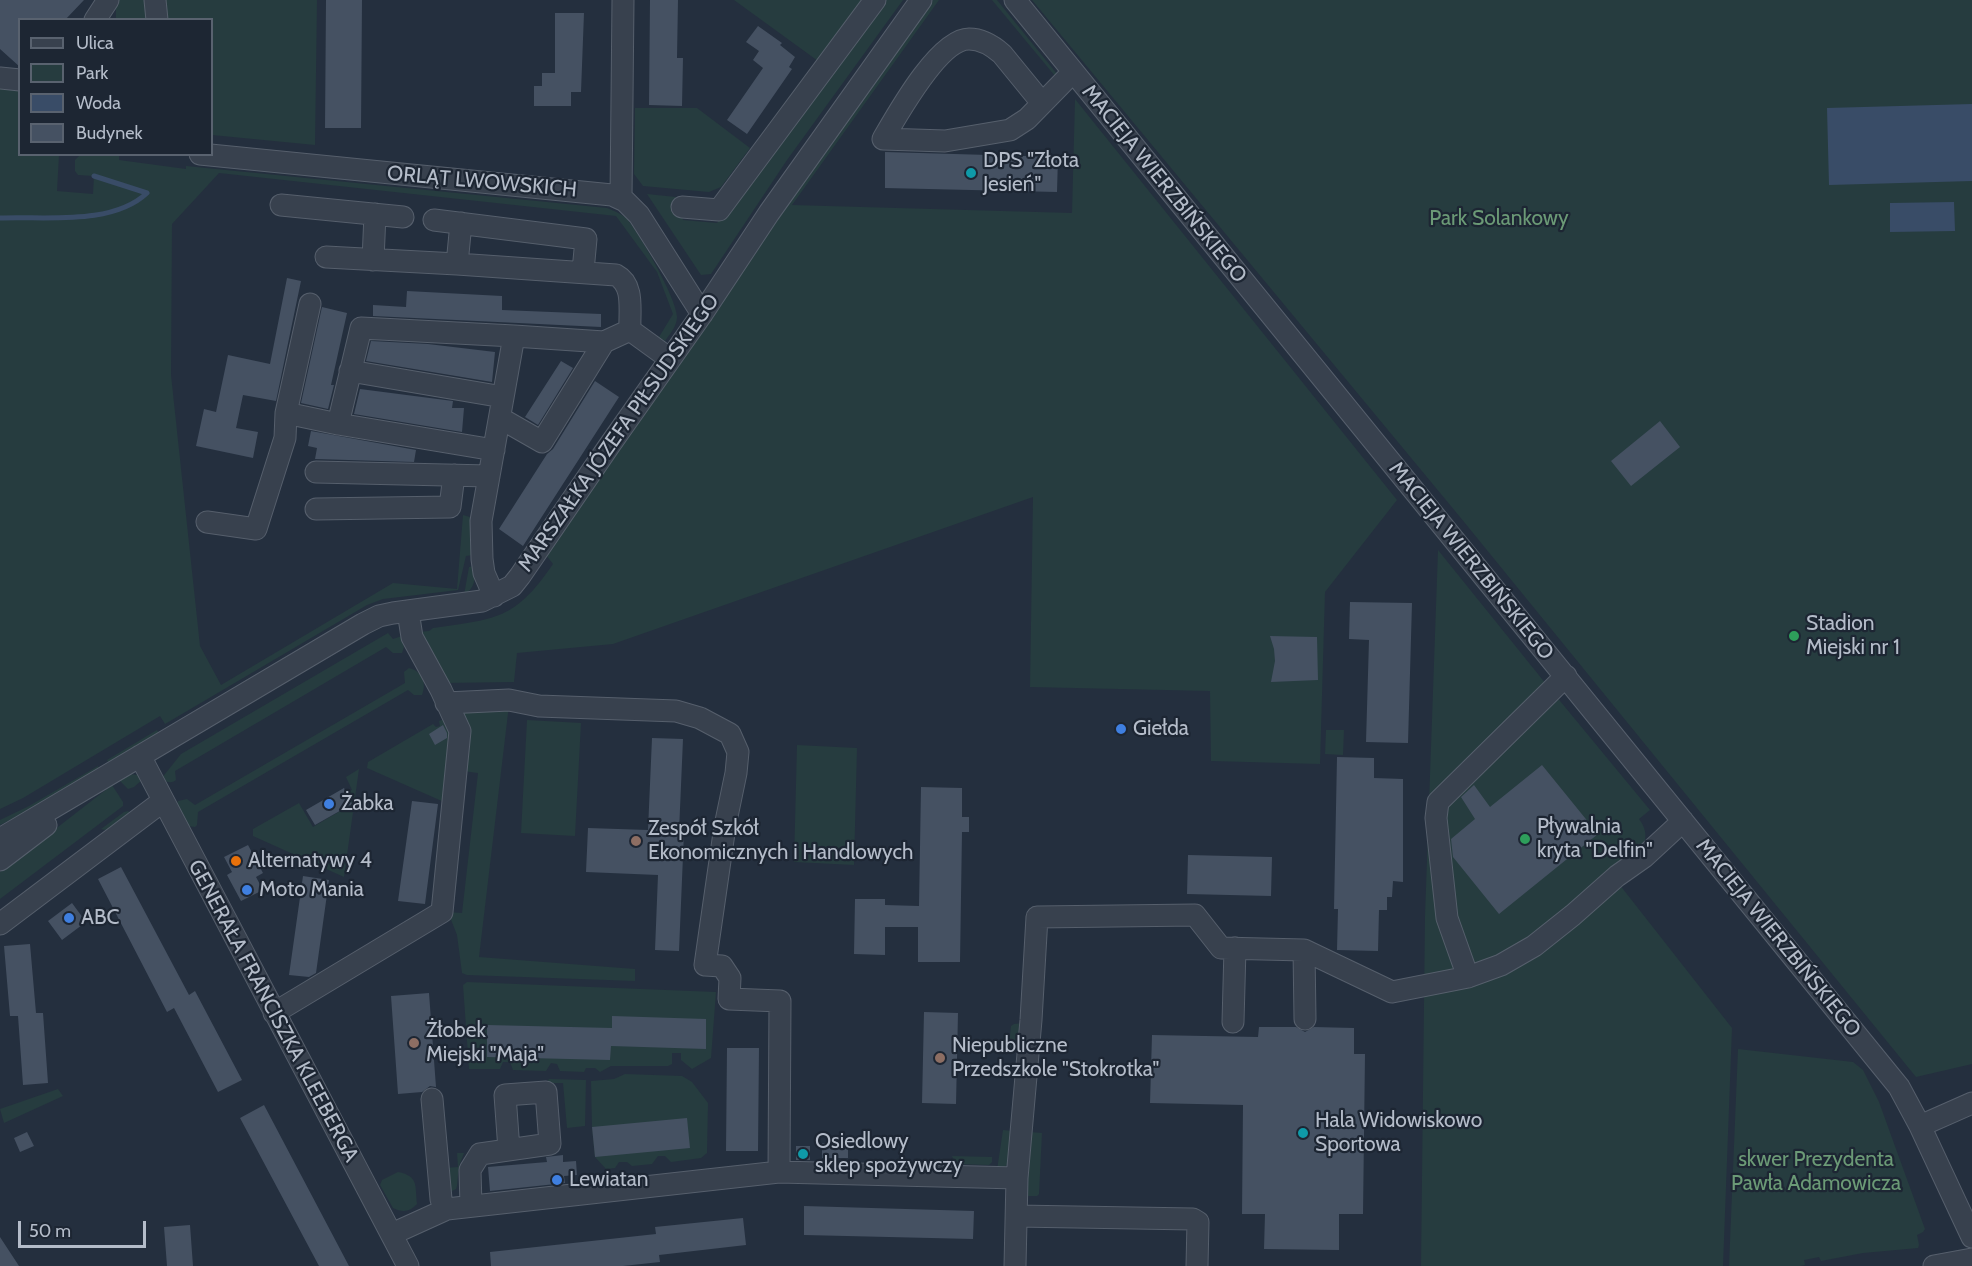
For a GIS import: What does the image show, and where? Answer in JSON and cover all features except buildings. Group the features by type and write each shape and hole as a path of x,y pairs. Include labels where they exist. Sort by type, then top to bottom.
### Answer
{"street":[{"path":"96,18 108,0"},
{"path":"155,0 157,18"},
{"path":"623,0 621,198 639,215 702,314"},
{"path":"682,207 719,210 875,0"},
{"name":"MARSZAŁKA JÓZEFA PIŁSUDSKIEGO","path":"0,839 379,616 482,601 512,586 702,314 831,123 921,0"},
{"name":"MACIEJA WIERZBIŃSKIEGO","path":"1015,0 1899,1087 1920,1126 1972,1237"},
{"path":"1042,103 995,48 985,43 964,40 954,44 937,59 903,105 883,140 945,141 1010,130 1022,124 1073,72"},
{"path":"0,78 18,80"},
{"name":"ORLĄT LWOWSKICH","path":"213,155 603,193 621,198"},
{"path":"281,205 403,217"},
{"path":"373,260 375,214"},
{"path":"434,220 586,239 583,271"},
{"path":"457,264 461,223"},
{"path":"326,257 616,274 625,282 630,296 630,330"},
{"path":"207,522 256,529 285,438 286,413 310,304"},
{"path":"338,424 361,328 604,342 630,330"},
{"path":"630,330 670,359"},
{"path":"494,596 484,573 481,521 514,336"},
{"path":"500,418 542,442 604,342"},
{"path":"350,371 503,397"},
{"path":"286,413 494,450"},
{"path":"316,472 489,476"},
{"path":"316,509 450,507 454,475"},
{"path":"274,1012 442,912 460,730 412,637 408,611"},
{"path":"1468,976 1447,918 1436,818 1438,802 1566,676"},
{"path":"446,703 509,699 539,706 676,711 700,718 730,734 738,752 736,773 725,826 705,965 722,966 729,978 729,999 780,1000 779,1172"},
{"name":"GENERAŁA FRANCISZKA KLEEBERGA","path":"140,756 408,1266"},
{"name":"MARSZAŁKA JÓZEFA PIŁSUDSKIEGO","path":"0,860 111,775"},
{"path":"0,924 163,801"},
{"path":"1015,1266 1017,1178 1031,1020 1036,917 1195,915 1221,948 1304,950 1392,992 1468,976 1501,964 1533,946 1644,857 1683,821"},
{"path":"1233,1022 1235,948"},
{"path":"1304,950 1305,1019"},
{"path":"432,1099 441,1200 444,1210"},
{"path":"1920,1126 1972,1103"},
{"path":"471,1206 470,1170 480,1154 509,1150"},
{"path":"392,1234 444,1210 779,1172 1017,1178"},
{"path":"1017,1216 1193,1219 1198,1222 1197,1266"},
{"path":"1934,1266 1972,1258"}],"green space":[{"path":"116,0 147,0 149,18 116,18"},
{"path":"148,0 317,0 315,145 213,135 213,18 150,18"},
{"path":"734,0 862,0 818,61"},
{"path":"879,0 903,0 787,160 711,274 701,275 647,194 676,197 683,220 717,223"},
{"path":"933,0 939,0 792,205 1072,213 1075,99 1397,500 1325,592 1320,764 1211,761 1210,691 1030,687 1033,497 613,644 517,653 514,682 442,683 419,632 489,619 502,614 527,596 540,582 553,564 546,555 786,205"},
{"path":"992,0 997,0 1062,80 1060,82"},
{"name":"Park Solankowy","path":"1032,0 1972,0 1972,1064 1916,1077 1460,517"},
{"path":"0,86 18,87 18,156 59,156 57,191 93,194 94,176 78,175 75,171 75,160 79,156 119,156 119,160 186,169 186,166 607,208 627,219 656,266 675,308 677,320 675,327 665,341 659,337 673,314 657,272 616,216 219,173 172,224 171,375 200,646 221,685 393,583 457,589 463,515 470,517 473,555 466,556 458,590 383,599 367,605 165,724 160,716 23,798 0,809"},
{"path":"635,108 697,108 750,148 721,187 709,192 643,186 634,174"},
{"path":"1438,550 1650,810 1639,819 1645,836 1640,851 1612,875 1732,1028 1723,1266 1421,1266 1425,916"},
{"path":"474,566 474,582 464,595 469,567"},
{"path":"388,633 393,639 402,636 404,647 402,653 393,653 386,647 175,771 176,780 169,782 161,779 181,754"},
{"path":"409,668 417,672 424,682 422,695 414,695 408,690 198,812 197,825 187,826 177,804 178,801 187,799 195,805 405,683 404,672"},
{"path":"509,705 479,957 635,969 635,981 462,973 457,935 448,912 462,913 478,773 463,771 463,706"},
{"path":"446,718 451,727 444,802 367,768 368,762 433,724 436,727 440,726 439,721"},
{"path":"527,720 581,723 575,836 521,833"},
{"path":"157,730 159,734 109,764 107,760"},
{"path":"1326,730 1344,730 1343,755 1325,754"},
{"path":"797,745 857,748 854,865 794,862"},
{"path":"98,766 99,770 31,810 0,825 0,820"},
{"path":"359,769 344,877 253,836 253,829 299,803 313,827 352,804 346,793 352,790 346,777"},
{"path":"129,774 138,775 142,780 128,789 119,780"},
{"path":"112,785 123,802 123,806 0,899 0,872"},
{"path":"128,811 131,814 110,831 101,829 124,812"},
{"path":"467,982 716,992 711,1058 692,1069 681,1060 681,1053 672,1053 672,1064 668,1066 611,1066 600,1072 595,1068 586,1068 584,1072 560,1071 557,1064 551,1063 546,1071 513,1070 510,1062 503,1062 500,1069 469,1069 463,985"},
{"path":"1023,1023 1021,1047 1009,1046 1011,1026"},
{"name":"skwer Prezydenta Pawła Adamowicza","path":"1738,1049 1853,1062 1863,1070 1879,1102 1925,1229 1917,1235 1918,1248 1863,1253 1821,1261 1819,1257 1804,1260 1805,1265 1800,1266 1729,1266"},
{"path":"625,1074 682,1076 692,1082 708,1103 707,1153 701,1158 671,1162 665,1156 658,1156 652,1164 632,1166 627,1162 619,1162 615,1168 606,1169 595,1157 591,1081 614,1079"},
{"path":"549,1079 586,1080 585,1126 567,1128 563,1083 546,1083"},
{"path":"58,1089 63,1096 4,1123 0,1109"},
{"path":"1003,1130 1013,1131 1009,1163 997,1170"},
{"path":"1030,1132 1042,1133 1039,1194 1037,1196 1025,1196"},
{"path":"457,1153 464,1153 459,1166 457,1186 448,1193 445,1168 458,1167"},
{"path":"952,1156 992,1157 992,1162 989,1165 956,1164"},
{"path":"398,1172 410,1176 416,1187 417,1204 406,1211 393,1208 380,1185 382,1180"}],"water":[{"path":"1972,104 1972,181 1829,185 1827,108"},
{"path":"1954,202 1955,231 1890,232 1890,203"}],"waterway":[{"path":"0,218 97,215 116,211 147,193 94,176"}],"place":[{"name":"DPS \"Złota Jesień\"","path":"971,173"},
{"name":"Stadion Miejski nr 1","path":"1794,636"},
{"name":"Giełda","path":"1121,729"},
{"name":"Żabka","path":"329,804"},
{"name":"Pływalnia kryta \"Delfin\"","path":"1525,839"},
{"name":"Zespół Szkół Ekonomicznych i Handlowych","path":"636,841"},
{"name":"Alternatywy 4","path":"236,861"},
{"name":"Moto Mania","path":"247,890"},
{"name":"ABC","path":"69,918"},
{"name":"Żłobek Miejski \"Maja\"","path":"414,1043"},
{"name":"Niepubliczne Przedszkole \"Stokrotka\"","path":"940,1058"},
{"name":"Hala Widowiskowo Sportowa","path":"1303,1133"},
{"name":"Osiedlowy sklep spożywczy","path":"803,1154"},
{"name":"Lewiatan","path":"557,1180"}]}
